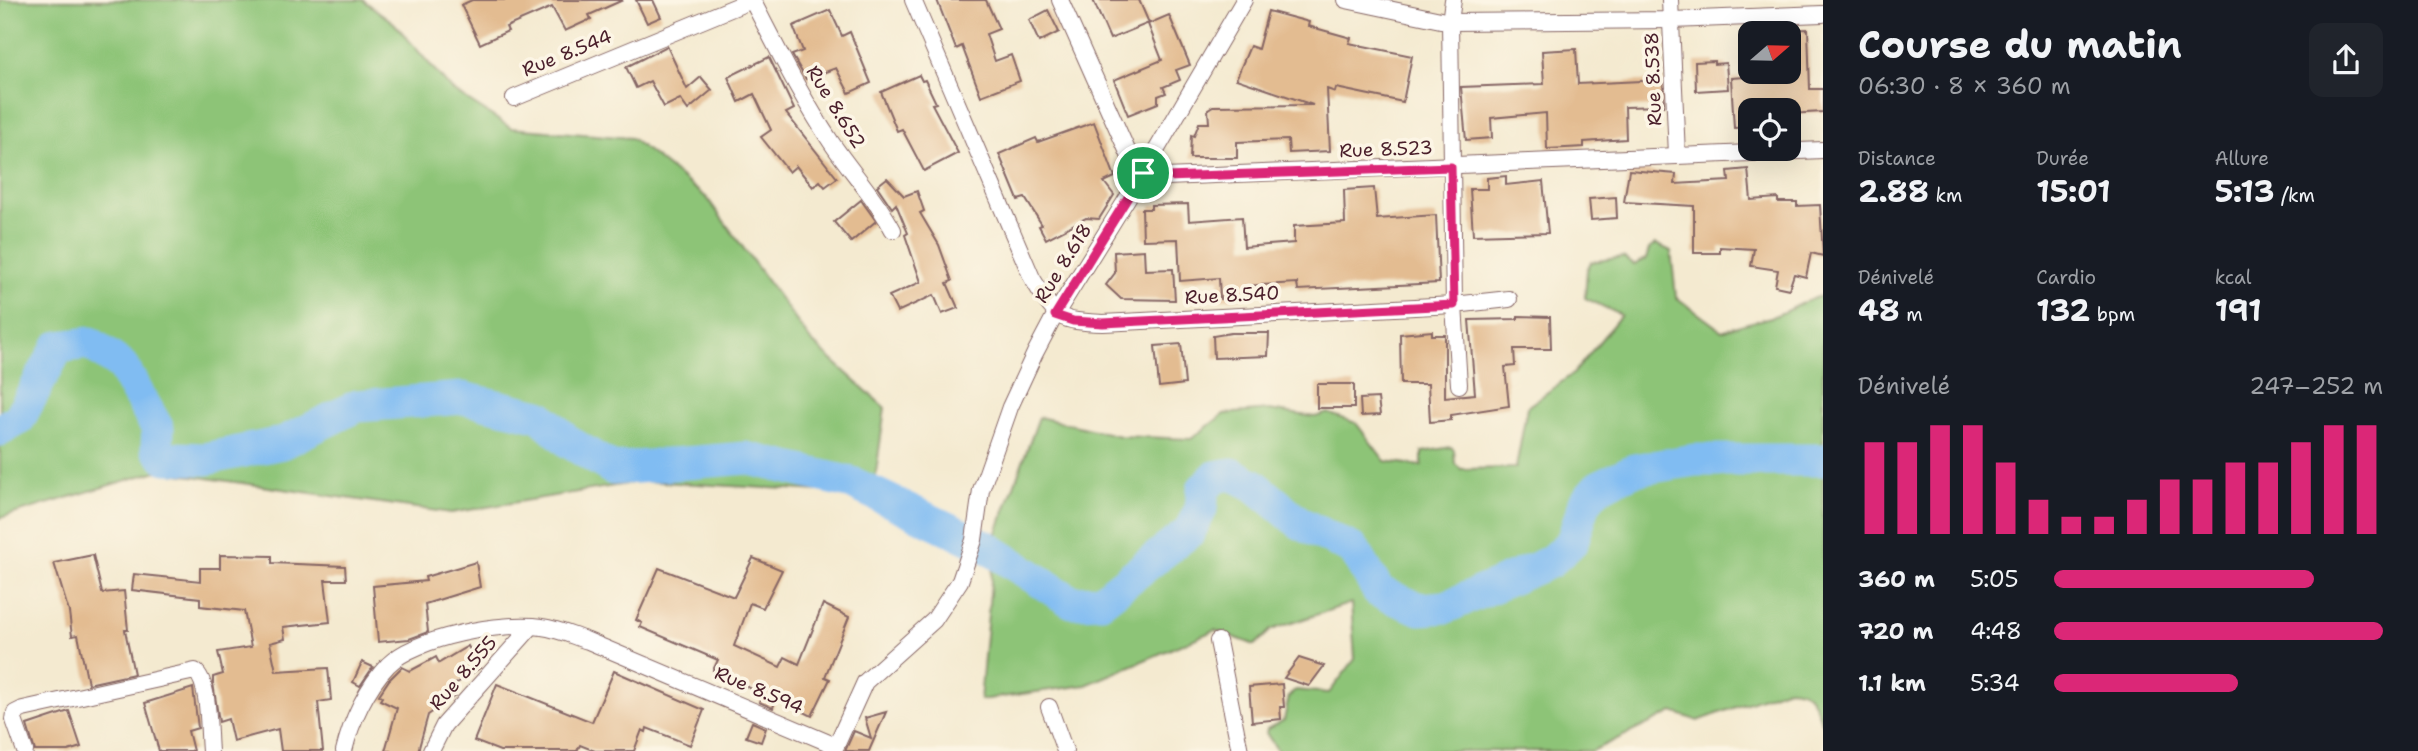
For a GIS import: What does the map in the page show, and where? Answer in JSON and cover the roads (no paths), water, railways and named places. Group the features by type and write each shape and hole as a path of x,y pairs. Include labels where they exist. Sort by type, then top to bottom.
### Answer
{"street":[{"name":"Rue 8.544","path":"514,98 752,0"},
{"name":"Rue 8.652","path":"752,0 832,143 882,209 893,230"},
{"path":"913,0 1008,228 1032,278 1055,315"},
{"path":"1060,0 1129,157 1143,173"},
{"name":"Rue 8.618","path":"1010,407 1055,315 1143,173 1244,0"},
{"path":"1346,0 1450,22 1672,20 1823,14"},
{"path":"1453,0 1450,22 1451,167 1459,385"},
{"name":"Rue 8.538","path":"1670,0 1677,155"},
{"name":"Rue 8.523","path":"1143,173 1166,177 1823,150"},
{"name":"Rue 8.540","path":"1055,315 1073,321 1103,323 1454,305 1509,299"},
{"name":"Rue 8.594","path":"344,751 366,695 390,664 428,643 481,629 532,626 554,629 588,641 836,746 865,682 934,620 960,581 974,540 981,490 1010,407"},
{"name":"Rue 8.555","path":"436,749 444,725 532,626"},
{"path":"1218,641 1240,751"},
{"path":"24,751 14,720 15,713 182,671 195,671 201,675 210,751"},
{"path":"1049,707 1065,751"}],"waterway":[{"path":"0,430 19,419 58,347 90,343 122,366 158,429 157,448 166,458 205,459 282,443 357,406 463,398 540,416 569,442 613,469 746,458 852,483 987,547 1072,602 1101,601 1189,532 1201,509 1203,489 1215,477 1232,474 1254,485 1300,523 1354,550 1379,592 1420,609 1446,607 1550,562 1572,542 1585,502 1598,487 1634,470 1695,460 1823,460"}]}
